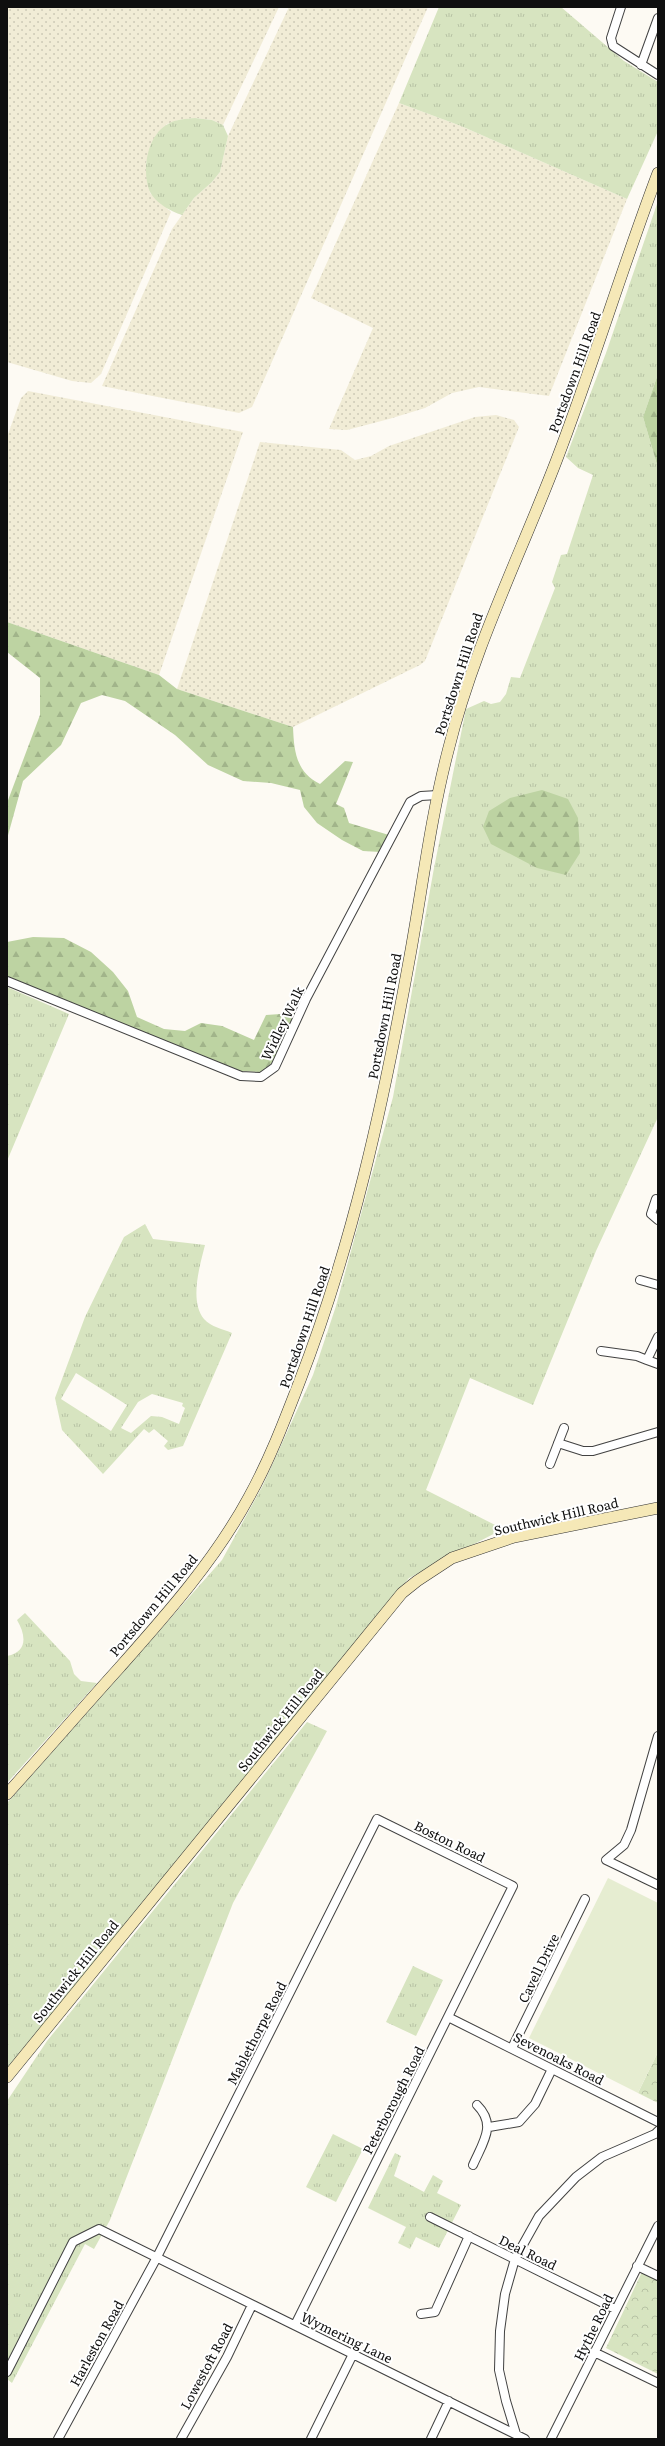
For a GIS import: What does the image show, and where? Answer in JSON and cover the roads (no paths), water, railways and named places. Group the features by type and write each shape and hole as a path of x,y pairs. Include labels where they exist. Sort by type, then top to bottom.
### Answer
{"main road":[{"name":"Portsdown Hill Road","path":"7,1794 186,1590 216,1550 248,1499 276,1444 319,1333 341,1262 372,1149 400,1010 438,795 463,696 505,583 573,418 658,174"},
{"name":"Southwick Hill Road","path":"7,2077 402,1593 417,1581 452,1558 514,1537 658,1508"}],"street":[{"path":"622,7 611,38 613,46 658,75"},
{"path":"641,65 658,18"},
{"name":"Widley Walk","path":"7,981 241,1076 261,1077 275,1067 306,998 410,802 421,796 438,795"},
{"path":"656,1199 651,1214 658,1220"},
{"path":"640,1280 658,1285"},
{"path":"647,1360 658,1337"},
{"path":"602,1351 637,1356 658,1364"},
{"path":"550,1464 564,1428"},
{"path":"558,1443 583,1451 593,1451 658,1432"},
{"path":"658,1736 631,1830 624,1845 606,1860 658,1885"},
{"name":"Boston Road","path":"377,1819 513,1886"},
{"name":"Mablethorpe Road","path":"156,2259 377,1819"},
{"name":"Peterborough Road","path":"295,2325 513,1886"},
{"name":"Cavell Drive","path":"512,2048 585,1899"},
{"name":"Sevenoaks Road","path":"448,2017 658,2122"},
{"path":"489,2127 519,2122 536,2104 552,2069"},
{"path":"473,2165 489,2127 485,2114 476,2105"},
{"path":"516,2434 499,2370 500,2331 505,2294 514,2259 539,2216 576,2177 602,2157 655,2134 658,2131"},
{"name":"Deal Road","path":"430,2217 615,2309"},
{"name":"Hythe Road","path":"551,2439 658,2226"},
{"name":"Wymering Lane","path":"7,2372 73,2242 99,2229 156,2259 252,2304 525,2439"},
{"path":"421,2314 435,2312 469,2236"},
{"name":"Harleston Road","path":"58,2439 156,2259"},
{"path":"637,2266 658,2276"},
{"name":"Lowestoft Road","path":"181,2439 227,2357 252,2304"},
{"path":"594,2352 658,2383"},
{"path":"311,2439 353,2354"},
{"path":"431,2439 449,2401"}]}
